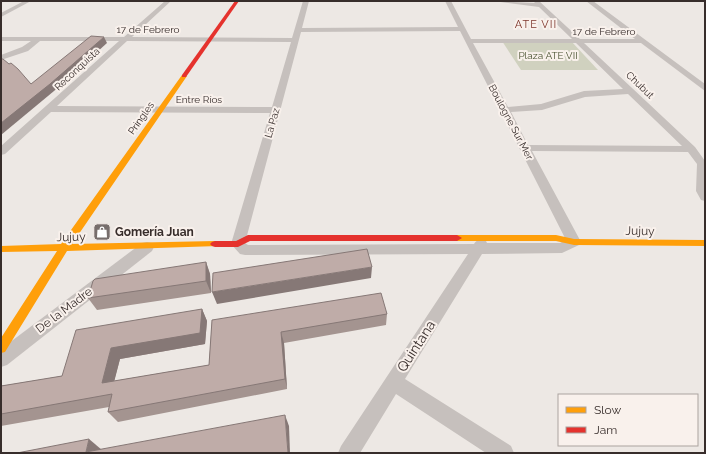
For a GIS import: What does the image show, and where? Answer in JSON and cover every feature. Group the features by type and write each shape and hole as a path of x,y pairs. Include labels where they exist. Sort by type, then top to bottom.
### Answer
{"street":[{"path":"1,15 28,1"},
{"name":"Reconquista","path":"1,152 168,1"},
{"name":"Pringles","path":"63,249 237,1"},
{"name":"La Paz","path":"238,244 306,1"},
{"name":"Boulogne Sur Mer","path":"448,1 574,242"},
{"path":"496,1 538,3"},
{"path":"588,1 705,88"},
{"name":"Chubut","path":"538,3 691,149 702,164 702,191 705,197"},
{"path":"298,30 463,29"},
{"name":"17 de Febrero","path":"1,39 295,40"},
{"path":"1,58 25,49 39,39"},
{"name":"17 de Febrero","path":"469,41 642,41"},
{"path":"505,110 542,107 584,94 630,91"},
{"name":"Entre Ríos","path":"50,109 276,110"},
{"path":"525,148 691,149"},
{"path":"238,244 245,250 481,244 562,248 574,242"},
{"name":"Jujuy","path":"574,242 701,245"},
{"name":"Jujuy","path":"1,249 63,249 238,244"},
{"name":"Quintana","path":"348,453 481,244"},
{"name":"De la Madre","path":"1,359 147,247"},
{"name":"De la Madre","path":"1,348 63,249"},
{"path":"393,382 504,453"}],"green space":[{"name":"Plaza ATE VII","path":"502,41 571,41 598,70 521,70"}],"building":[{"path":"91,36 104,37 50,84 1,123 1,59 9,64 11,63 31,84"},
{"path":"367,249 372,267 212,292 213,273"},
{"path":"206,262 206,281 88,298 95,279"},
{"path":"381,293 387,314 281,332 285,379 108,412 112,394 1,414 1,386 62,376 76,330 202,309 200,333 111,348 102,383 209,365 212,320"},
{"path":"285,415 288,453 17,453 89,439 86,452"}],"traffic: slow":[{"path":"1,348 63,249 184,76"},
{"path":"457,238 556,238 574,242 705,243"},
{"path":"1,249 215,244"}],"traffic: jam":[{"path":"184,76 237,1"},
{"path":"215,244 238,244 248,238 457,238"}],"place":[{"name":"Gomería Juan","path":"102,232"}],"district":[{"name":"ATE VII","path":"536,24"}]}
